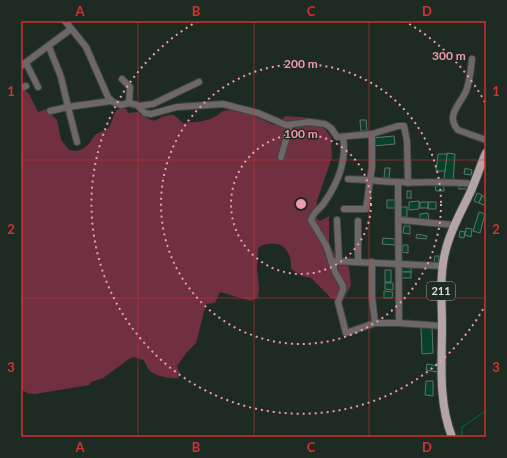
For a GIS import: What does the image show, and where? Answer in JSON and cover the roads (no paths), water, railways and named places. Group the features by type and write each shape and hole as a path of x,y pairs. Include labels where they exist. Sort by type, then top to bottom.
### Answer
{"main road":[{"name":"211","path":"452,437 441,389 441,284 443,266 446,247 454,225 486,155"}],"street":[{"path":"65,21 86,48 105,94 111,101 121,105 129,103 139,106 153,104 199,82"},
{"path":"38,87 24,64 71,29"},
{"path":"49,46 61,77 77,142"},
{"path":"472,59 467,88 461,102 454,110 453,121 458,130 486,140"},
{"path":"122,79 130,87 129,103"},
{"path":"50,111 111,101"},
{"path":"139,106 145,113 151,114 177,108 223,104 258,113 290,126 309,122 328,125 337,137 372,134 398,126 404,126 408,141 408,183"},
{"path":"282,157 290,126"},
{"path":"344,209 366,209 372,167 372,134"},
{"path":"343,137 345,149 340,177 324,204 312,215 311,220 326,245 331,261 343,286 344,290 338,302 347,334 375,323 442,326"},
{"path":"348,180 370,180 398,183 429,182 474,184"},
{"path":"398,183 400,220 399,323"},
{"path":"337,220 339,261"},
{"path":"400,220 454,225"},
{"path":"358,221 358,262"},
{"path":"331,261 443,266"},
{"path":"372,262 372,297 375,323"}],"waterway":[{"path":"462,437 462,427 486,411"}]}
